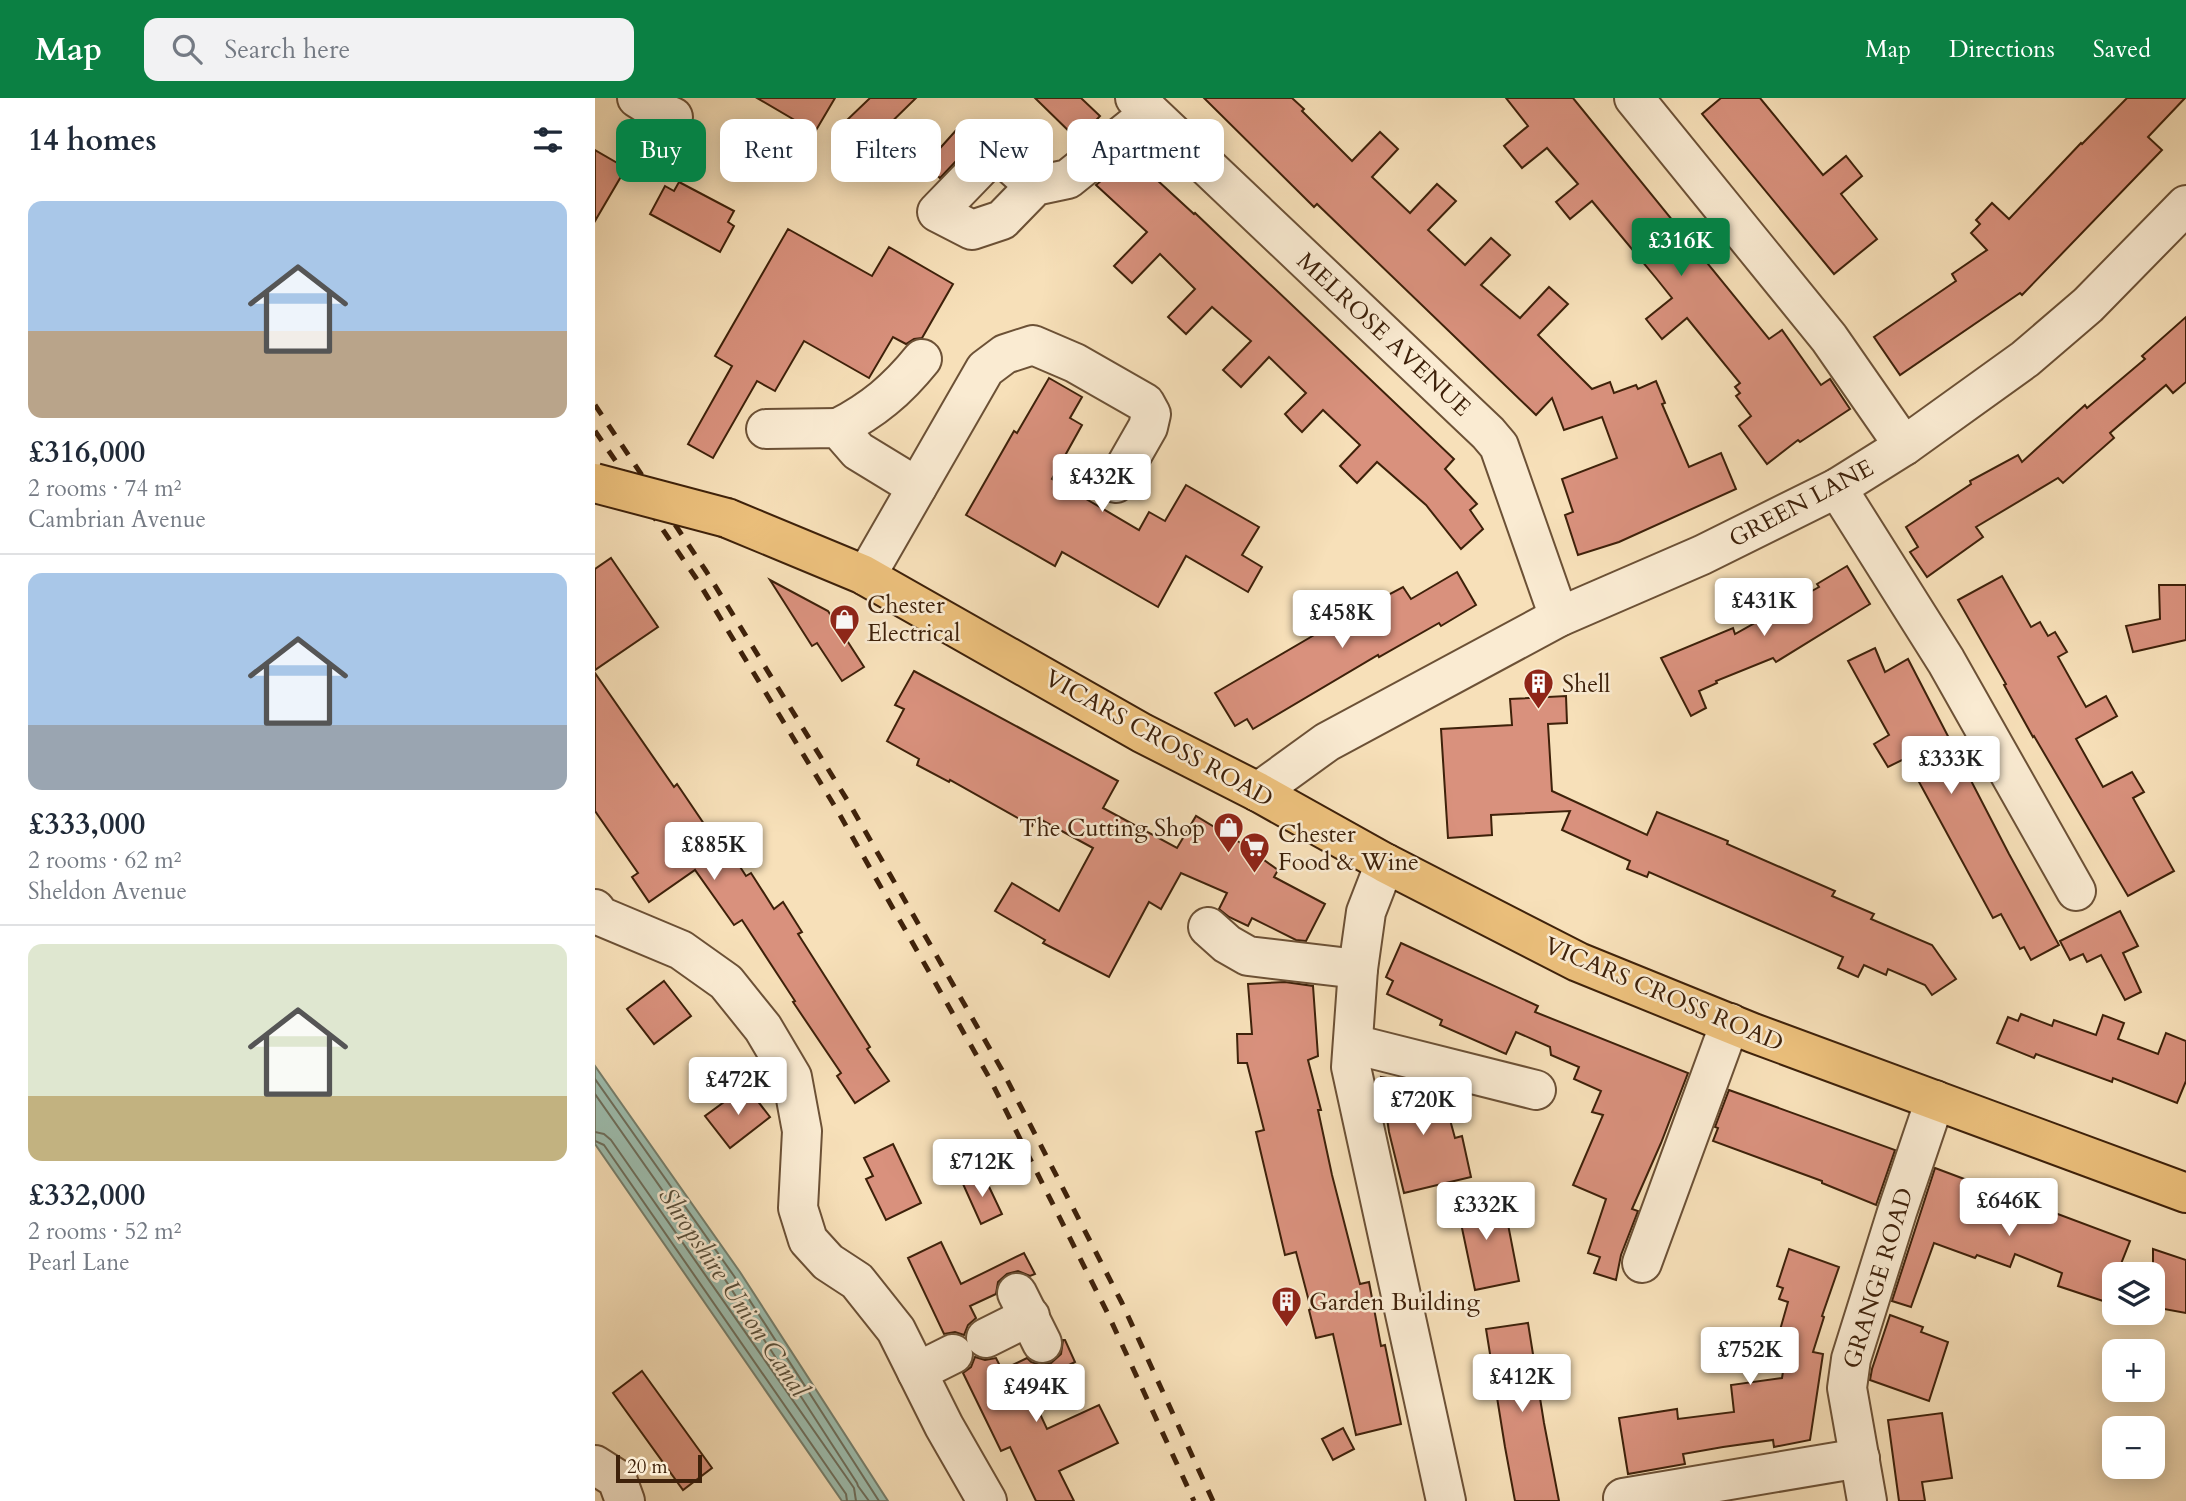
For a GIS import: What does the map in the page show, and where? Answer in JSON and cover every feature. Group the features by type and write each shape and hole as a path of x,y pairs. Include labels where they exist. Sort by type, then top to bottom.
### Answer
{"highway":[{"name":"VICARS CROSS ROAD","path":"595,483 727,519 866,576 1142,733 1578,962 1730,1023 2186,1193"}],"street":[{"path":"637,98 673,117"},
{"path":"1634,98 1829,338 1904,446"},
{"path":"1035,186 1068,179 1143,105"},
{"name":"MELROSE AVENUE","path":"1143,105 1488,432 1499,446 1559,617"},
{"name":"GREEN LANE","path":"1258,792 1327,742 1559,617 1702,555 1837,488 1904,446 2025,359 2078,314 2186,205"},
{"path":"866,576 985,369 1005,354 1033,345 1075,363 1145,403 1151,414 1148,427 1116,482"},
{"path":"766,429 838,428 866,413 903,384 922,359"},
{"path":"838,428 858,451 918,487"},
{"path":"1837,488 1945,661 2076,891"},
{"path":"1385,863 1366,912 1358,969 1351,1067 1446,1501"},
{"path":"595,909 600,916 681,950 726,982 763,1028 792,1077 802,1131 798,1208 808,1240 828,1262 857,1281 896,1330 944,1426 987,1501"},
{"path":"1208,927 1227,944 1248,956 1358,969"},
{"path":"1642,1263 1730,1023"},
{"path":"1353,1044 1536,1090"},
{"name":"GRANGE ROAD","path":"1867,1501 1847,1388 1851,1359 1896,1212 1935,1100"},
{"path":"917,1372 1030,1317"},
{"path":"1623,1498 1860,1458"},
{"path":"595,1465 617,1479 625,1501"}],"water":[{"name":"Shropshire Union Canal","path":"595,1066 740,1272 888,1501 842,1501 595,1144"}],"building":[{"path":"757,98 835,98 817,129 817,119 793,119"},
{"path":"870,98 916,98 895,119 848,119"},
{"path":"1035,98 1081,98 1100,116 1097,119 1067,119 1067,129"},
{"path":"1204,98 1292,98 1352,161 1380,132 1398,149 1372,177 1410,213 1437,184 1456,201 1428,230 1465,265 1491,238 1510,255 1481,285 1520,318 1549,287 1568,304 1538,335 1592,389 1610,382 1614,393 1636,385 1638,389 1656,381 1665,403 1662,404 1689,467 1721,453 1736,489 1619,542 1578,555 1565,515 1573,512 1562,479 1617,458 1602,417 1564,430 1552,398 1536,415 1317,204 1314,207"},
{"path":"1506,98 1573,98 1769,339 1782,330 1821,385 1830,379 1850,409 1800,442 1798,440 1767,464 1739,426 1751,416 1736,396 1740,393 1735,387 1740,383 1687,318 1662,339 1646,319 1672,298 1656,278 1592,201 1570,219 1556,202 1578,184 1547,148 1522,168 1504,146 1528,126"},
{"path":"1721,98 1760,98 1823,175 1846,156 1862,176 1841,194 1877,239 1834,274 1702,114"},
{"path":"2127,98 2185,98 2148,137 2162,150 2022,295 2020,293 1900,375 1874,337 1956,281 1952,274 1987,250 1971,233 1980,224 1976,220 1992,203 2009,219"},
{"path":"955,131 955,162 941,177 941,147"},
{"path":"595,150 616,162 618,182 595,221"},
{"path":"679,182 734,211 728,222 734,226 720,252 650,214 665,186 674,191"},
{"path":"1100,182 1159,182 1195,213 1454,459 1445,469 1477,504 1470,510 1483,529 1461,549 1426,505 1377,462 1357,483 1340,466 1360,445 1323,410 1302,432 1285,414 1306,393 1269,357 1241,387 1223,370 1251,341 1212,307 1186,334 1168,317 1195,289 1160,254 1132,283 1114,266 1147,232 1096,185"},
{"path":"788,229 872,276 889,247 953,284 922,338 906,344 893,337 869,378 804,341 775,391 757,381 713,458 688,444 732,366 715,356"},
{"path":"2186,317 2186,382 2173,393 2166,385 2110,433 2114,438 2063,483 2058,478 1976,527 1983,537 1927,577 1910,552 1918,547 1906,527 1971,484 1970,481 2018,455 2022,462 2085,405 2087,408 2145,359 2142,356"},
{"path":"1049,378 1082,397 1070,418 1082,425 1052,479 1139,530 1149,512 1165,521 1186,485 1259,527 1242,555 1262,567 1248,592 1186,556 1158,607 1062,552 1055,566 966,515 1014,431 1017,433"},
{"path":"611,558 658,627 595,670 595,569"},
{"path":"1847,566 1870,604 1776,662 1773,658 1716,681 1717,683 1699,691 1706,708 1691,716 1661,658 1733,628 1735,634 1819,587 1817,584"},
{"path":"1457,572 1476,605 1441,626 1439,623 1379,657 1378,655 1253,729 1247,719 1235,726 1215,693 1333,624 1403,587 1411,599"},
{"path":"2002,576 2031,627 2040,622 2048,636 2055,632 2067,652 2058,657 2086,707 2106,696 2117,716 2076,739 2103,787 2132,772 2144,792 2133,798 2174,871 2128,896 2033,737 1958,600"},
{"path":"770,580 828,611 864,667 842,681 817,643 812,646"},
{"path":"2159,585 2186,585 2186,640 2133,652 2126,626 2160,619"},
{"path":"1875,648 1885,672 1908,659 2059,945 2031,960 2024,947 2020,949 2001,914 1993,918 1906,758 1888,767 1874,744 1889,735 1848,661"},
{"path":"914,671 1118,781 1103,808 1177,848 1196,816 1239,842 1278,870 1274,877 1325,904 1306,941 1296,940 1252,918 1248,926 1229,917 1219,909 1227,893 1181,873 1161,909 1149,902 1109,977 1043,943 1045,940 995,911 1012,883 1059,911 1093,848 1036,817 1032,826 950,780 949,782 917,765 919,759 887,741 904,709 895,705"},
{"path":"595,673 674,787 677,784 715,840 720,836 746,876 751,873 774,909 783,902 802,932 798,934 889,1081 855,1103 837,1076 841,1073 742,920 734,925 695,870 649,902 632,877 638,873 595,811"},
{"path":"1566,696 1567,723 1548,724 1552,791 1647,835 1657,812 1728,841 1727,844 1835,891 1832,896 1874,914 1871,919 1932,945 1956,979 1932,995 1925,985 1888,969 1886,975 1864,965 1858,977 1838,968 1843,957 1649,872 1647,877 1627,869 1630,861 1562,830 1570,811 1491,815 1492,835 1448,838 1441,729 1512,725 1510,699"},
{"path":"2120,911 2138,946 2123,953 2141,992 2125,1000 2101,955 2087,962 2083,954 2070,960 2060,941"},
{"path":"1401,943 1538,1006 1535,1012 1688,1073 1632,1209 1638,1211 1621,1255 1616,1280 1594,1273 1600,1257 1588,1253 1606,1199 1573,1185 1603,1115 1592,1112 1601,1091 1574,1079 1579,1067 1551,1055 1550,1047 1516,1032 1506,1054 1440,1025 1442,1020 1387,994 1393,981 1386,977"},
{"path":"664,981 691,1016 654,1044 627,1009"},
{"path":"1285,982 1313,986 1318,1056 1308,1060 1321,1110 1318,1110 1360,1284 1369,1282 1381,1346 1385,1345 1401,1424 1356,1435 1333,1334 1316,1338 1296,1252 1285,1255 1256,1132 1264,1130 1247,1063 1238,1063 1237,1034 1252,1034 1248,984"},
{"path":"2021,1014 2052,1026 2054,1020 2096,1035 2103,1015 2124,1023 2118,1039 2158,1054 2166,1033 2186,1041 2186,1081 2177,1103 2113,1078 2112,1082 2036,1054 2034,1058 1997,1043 2008,1017 2018,1021"},
{"path":"1381,1077 1424,1084 1426,1096 1443,1094 1455,1138 1462,1136 1471,1177 1404,1193 1389,1132"},
{"path":"746,1086 770,1117 730,1148 705,1116"},
{"path":"1729,1090 1895,1150 1876,1205 1822,1181 1713,1141 1718,1128 1715,1127"},
{"path":"893,1144 921,1203 886,1220 866,1179 873,1176 864,1158"},
{"path":"1935,1168 2130,1241 2122,1262 2102,1262 2102,1301 2058,1286 2062,1273 2015,1254 2010,1267 1934,1243 1911,1307 1892,1301"},
{"path":"983,1174 1002,1214 981,1224 963,1184"},
{"path":"1478,1186 1485,1218 1506,1214 1519,1281 1475,1290 1454,1190"},
{"path":"941,1242 961,1284 1024,1253 1035,1274 1030,1276 1018,1271 1007,1274 998,1282 996,1294 970,1306 976,1318 968,1325 964,1335 955,1332 944,1334 908,1258"},
{"path":"1789,1249 1839,1267 1813,1352 1823,1354 1810,1440 1774,1447 1773,1440 1683,1454 1685,1464 1628,1474 1619,1418 1677,1409 1678,1419 1734,1412 1731,1385 1782,1378 1789,1333 1780,1330 1788,1302 1779,1299 1783,1288 1777,1286"},
{"path":"2153,1249 2186,1260 2186,1313 2165,1309 2165,1262 2153,1262"},
{"path":"1890,1315 1923,1327 1921,1332 1948,1342 1929,1401 1870,1380"},
{"path":"1528,1323 1559,1501 1515,1501 1505,1447 1486,1329"},
{"path":"1063,1340 1075,1362 1027,1386 1047,1429 1099,1405 1118,1443 1059,1471 1074,1501 1036,1501 1010,1447 1001,1451 963,1373 971,1367 975,1357 985,1360 996,1358 1002,1370 1027,1358 1040,1365 1051,1363 1061,1354"},
{"path":"642,1371 712,1468 683,1490 613,1393"},
{"path":"1942,1413 1952,1478 1922,1482 1925,1501 1899,1501 1888,1420"},
{"path":"1343,1428 1354,1449 1333,1460 1322,1439"}],"railway":[{"path":"595,405 706,571 849,803 1002,1070 1122,1303 1213,1501"},
{"path":"595,431 696,578 837,810 990,1079 1107,1312 1194,1501"}],"place":[{"name":"Chester Electrical","path":"844,646"},
{"name":"Shell","path":"1539,711"},
{"name":"The Cutting Shop","path":"1228,855"},
{"name":"Chester Food & Wine","path":"1255,875"},
{"name":"Garden Building","path":"1286,1329"}]}
